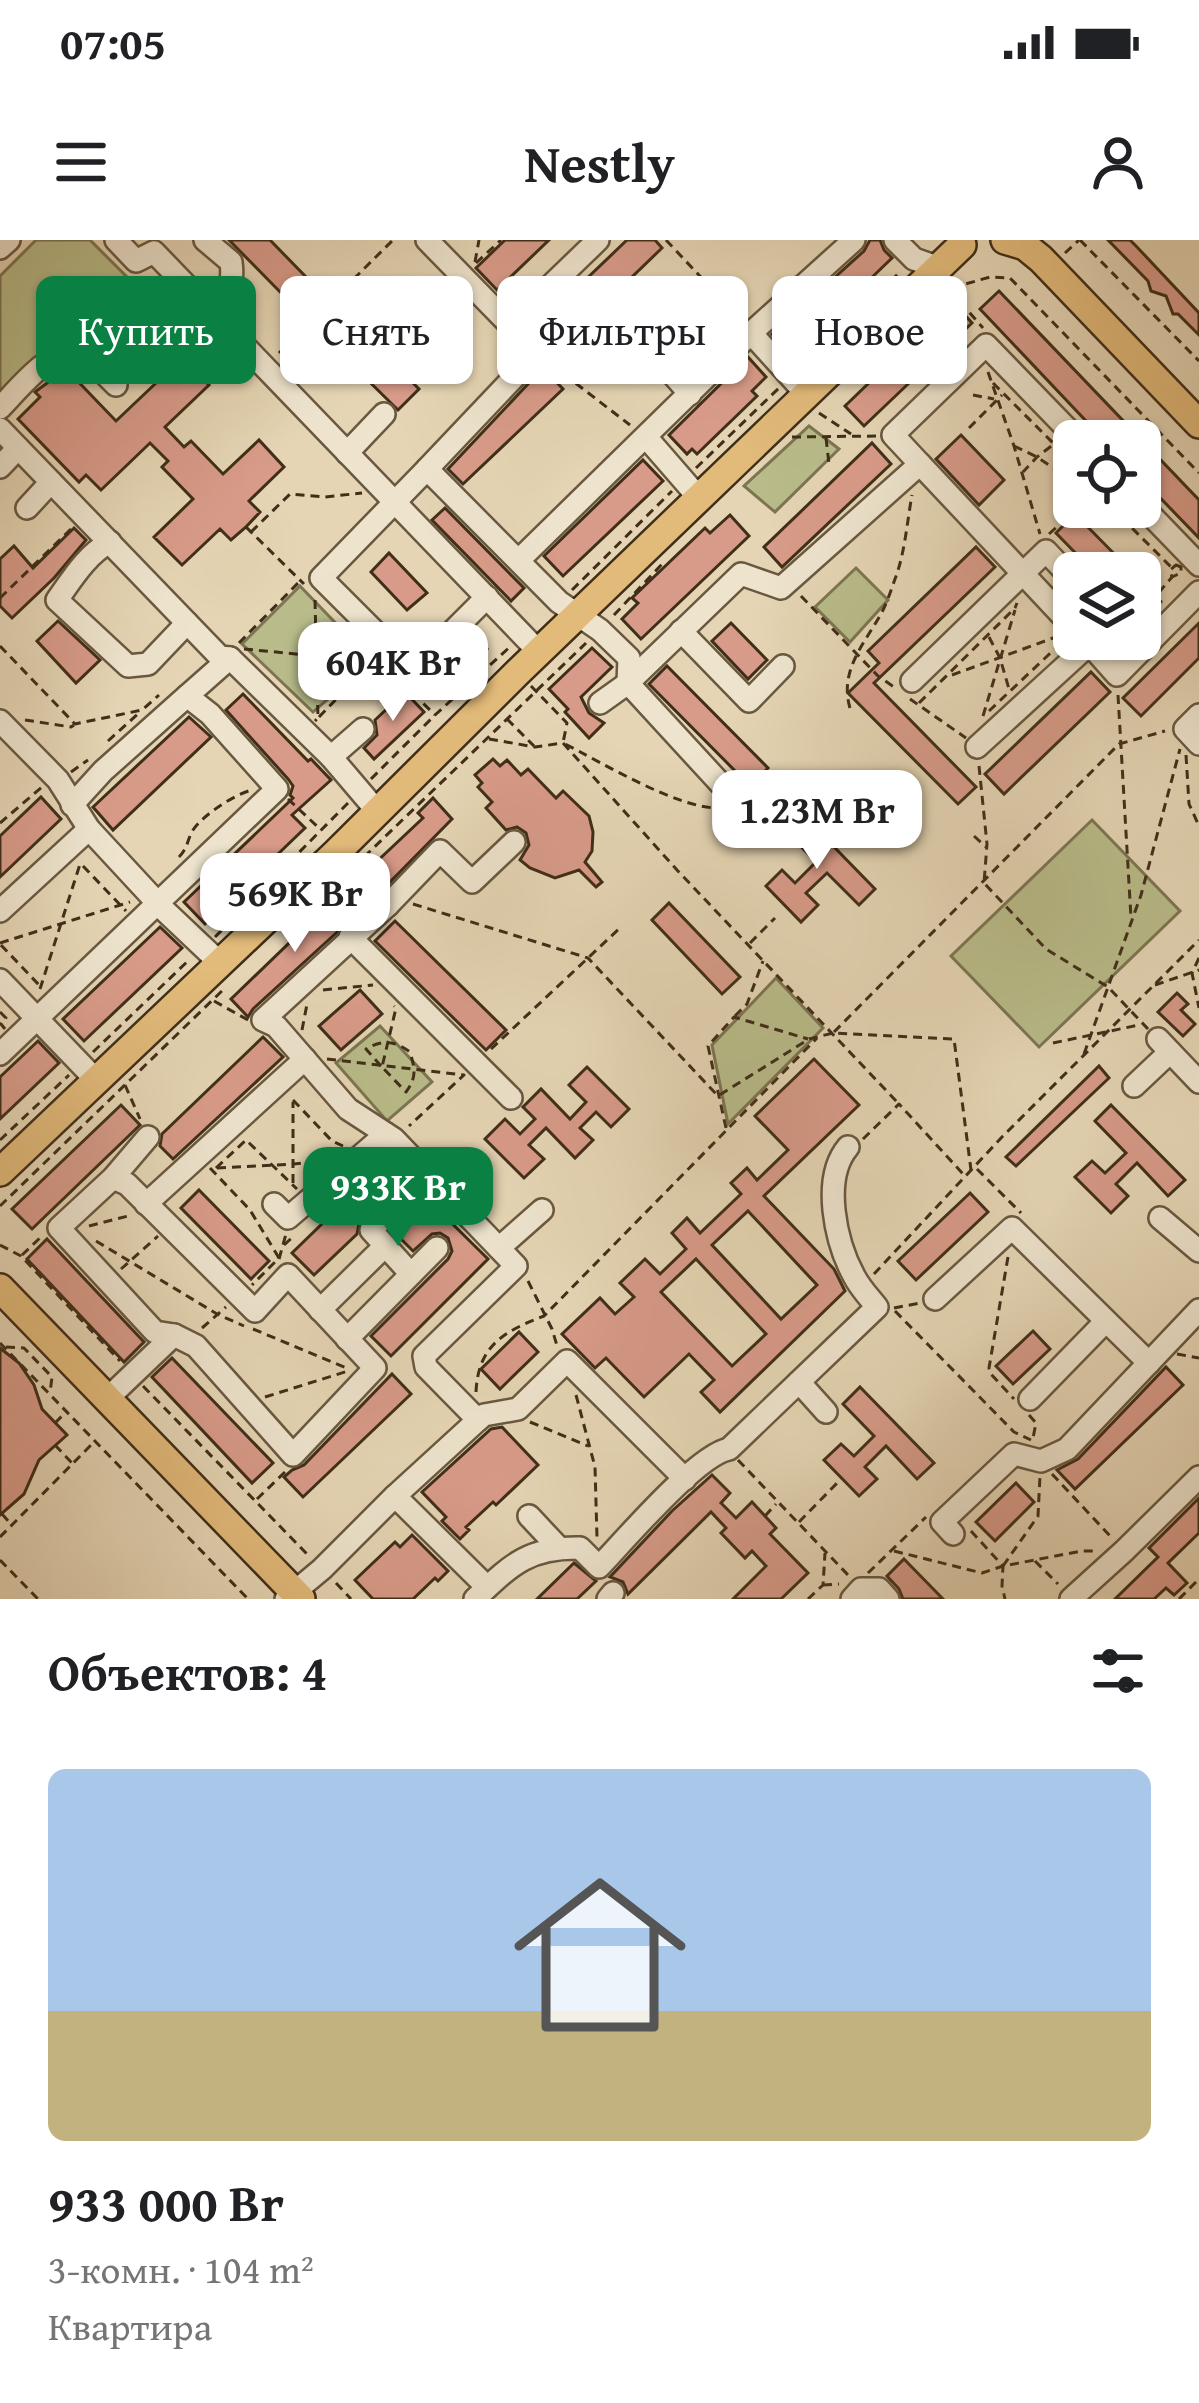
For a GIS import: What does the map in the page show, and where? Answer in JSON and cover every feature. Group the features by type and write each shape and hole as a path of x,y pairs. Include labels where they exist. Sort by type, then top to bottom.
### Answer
{"main road":[{"path":"944,276 960,243 983,251 1001,240 1025,246 1199,424"},
{"path":"0,1172 89,1072 216,965 336,850 368,801 531,644 580,616 692,489 825,384"},
{"path":"0,1288 294,1596"}],"lane":[{"path":"0,248 9,240"},
{"path":"116,240 136,261 160,246 183,276"},
{"path":"206,240 231,262 233,276"},
{"path":"427,240 497,312"},
{"path":"561,276 598,240"},
{"path":"748,326 854,240"},
{"path":"895,240 914,260 940,276"},
{"path":"748,328 805,402"},
{"path":"1053,607 913,470 893,435 986,345 1059,420"},
{"path":"0,408 46,361 68,350 79,348 116,385"},
{"path":"256,360 531,644"},
{"path":"376,634 321,578 388,496 427,469 508,384"},
{"path":"681,384 690,394"},
{"path":"519,560 700,384"},
{"path":"346,453 384,414"},
{"path":"0,429 187,622 312,725 368,801"},
{"path":"646,437 692,489"},
{"path":"0,467 18,448"},
{"path":"427,469 629,658 628,682 742,807 766,825"},
{"path":"599,703 628,682 741,574 781,589 913,470"},
{"path":"28,508 51,482"},
{"path":"1161,526 1199,565"},
{"path":"110,542 89,559 57,600 128,666 148,664 187,622"},
{"path":"913,681 1046,551 1053,558"},
{"path":"1102,660 1117,675 1199,592"},
{"path":"454,630 487,597"},
{"path":"681,631 748,701 783,666"},
{"path":"72,805 176,697 225,657"},
{"path":"970,742 1054,660"},
{"path":"0,1054 128,913 154,898 277,789 210,714 176,697"},
{"path":"0,721 58,780 89,829 216,965"},
{"path":"332,757 363,729"},
{"path":"0,911 89,829"},
{"path":"478,1420 426,1367 424,1356 516,1267 390,1136 348,1108 307,1052 263,1020 440,851 472,882 514,842"},
{"path":"336,850 391,901"},
{"path":"350,937 511,1098"},
{"path":"0,980 89,1072"},
{"path":"1134,1085 1157,1038 1199,1082"},
{"path":"149,1207 307,1052"},
{"path":"274,1204 288,1218 390,1136"},
{"path":"113,1178 127,1184 256,1311 288,1275 375,1368 293,1455 196,1346 155,1332 59,1228 113,1178 148,1137"},
{"path":"395,1496 481,1593 512,1565 547,1549 580,1548 599,1568 685,1480 715,1452 729,1449 877,1307 845,1256 836,1211 835,1172 848,1148"},
{"path":"394,1207 371,1230 411,1274"},
{"path":"499,1248 542,1210"},
{"path":"1160,1218 1199,1251"},
{"path":"934,1299 1012,1228 1149,1363"},
{"path":"320,1310 385,1246"},
{"path":"347,1339 437,1248"},
{"path":"948,1518 1014,1454 1066,1449 1199,1310"},
{"path":"1030,1399 1105,1322"},
{"path":"107,1400 181,1338"},
{"path":"294,1596 478,1420 518,1409 562,1360 685,1480"},
{"path":"799,1382 826,1412"},
{"path":"1071,1598 1199,1477"},
{"path":"529,1516 559,1548"},
{"path":"857,1591 879,1589 888,1599"}],"path":[{"path":"264,368 393,240"},
{"path":"479,240 475,264 501,240"},
{"path":"668,240 701,276"},
{"path":"1059,259 1079,240 1199,361"},
{"path":"893,435 790,437 805,402 907,266"},
{"path":"967,277 1010,278 1199,473"},
{"path":"967,307 986,330 988,378 1042,540 1055,528"},
{"path":"988,378 1053,443"},
{"path":"577,384 646,437"},
{"path":"969,428 1004,394"},
{"path":"973,395 996,400"},
{"path":"805,402 854,436"},
{"path":"0,1140 216,965 336,850 487,739 536,691 580,616 692,489 805,402"},
{"path":"826,436 829,464"},
{"path":"1022,474 1053,445"},
{"path":"1014,446 1053,468"},
{"path":"850,708 846,694 856,652 882,612 898,572 913,470"},
{"path":"251,532 290,494 388,496"},
{"path":"0,598 84,516"},
{"path":"1132,528 1171,567 1172,577"},
{"path":"580,616 675,550"},
{"path":"1161,590 1182,570 1178,565 1171,567"},
{"path":"788,582 878,676 970,742"},
{"path":"312,725 315,596"},
{"path":"1015,608 983,716 970,742 987,848 984,883 1046,949 1108,987 1131,1011"},
{"path":"988,635 1010,691"},
{"path":"946,676 1053,643"},
{"path":"288,929 368,801 435,715 531,644"},
{"path":"0,646 75,724"},
{"path":"225,657 233,648 377,661 312,725"},
{"path":"983,716 1053,657"},
{"path":"1117,675 1131,922"},
{"path":"536,691 567,723 563,743"},
{"path":"23,720 70,728 142,710 158,694 176,697"},
{"path":"507,719 535,747"},
{"path":"833,1033 1119,744 1175,728 1194,730"},
{"path":"1194,730 1190,804 1199,826"},
{"path":"1083,1057 1194,730"},
{"path":"487,739 535,747 563,743 706,808 742,807"},
{"path":"563,743 965,1176"},
{"path":"178,858 189,847 192,831 228,800 245,791 277,789 336,850"},
{"path":"0,819 9,815"},
{"path":"974,836 987,848"},
{"path":"128,913 80,864 60,926 41,986 0,944 60,926 128,913 154,898"},
{"path":"391,901 588,958 718,1096"},
{"path":"748,945 775,918"},
{"path":"477,1063 621,927"},
{"path":"861,1287 1199,940"},
{"path":"1199,958 1192,973 1199,1008"},
{"path":"726,1130 708,1046 747,1004 763,960"},
{"path":"0,1206 213,1000 216,965"},
{"path":"1155,985 1199,970"},
{"path":"321,990 375,985 363,973"},
{"path":"382,1067 396,1008 385,996"},
{"path":"213,1000 247,1019 263,1020"},
{"path":"304,1007 307,1052 382,1067 464,1075 390,1136"},
{"path":"734,1017 809,1039"},
{"path":"1053,1043 1111,1030 1157,1038"},
{"path":"718,1096 809,1039 833,1033 954,1040 971,1170"},
{"path":"476,1394 477,1374 485,1356 508,1329 544,1316 818,1037"},
{"path":"388,1041 410,1052 416,1070 406,1092 366,1049 388,1041"},
{"path":"293,1185 293,1100 332,1141 346,1147"},
{"path":"848,1148 899,1104"},
{"path":"216,1168 246,1139 299,1191"},
{"path":"984,1175 986,1155"},
{"path":"181,1338 240,1297 279,1258 250,1210 209,1168 333,1159"},
{"path":"70,1235 149,1207"},
{"path":"106,1280 169,1227"},
{"path":"284,1245 300,1229"},
{"path":"21,1256 46,1233 97,1241 217,1314 351,1370 247,1403"},
{"path":"0,1245 21,1256 351,1599"},
{"path":"523,1269 552,1329 595,1466 599,1568"},
{"path":"892,1309 934,1299"},
{"path":"888,1300 1036,1451 1124,1551"},
{"path":"2,1345 24,1348 52,1377 50,1395"},
{"path":"2,1345 248,1599"},
{"path":"55,1423 67,1412"},
{"path":"505,1412 590,1447"},
{"path":"0,1537 95,1441"},
{"path":"56,1445 73,1464"},
{"path":"729,1449 857,1591"},
{"path":"255,1500 289,1469 293,1455"},
{"path":"798,1524 842,1478"},
{"path":"765,1516 778,1503"},
{"path":"2,1514 12,1525"},
{"path":"857,1591 892,1551 948,1518 1004,1566"},
{"path":"892,1551 982,1573 1082,1551 1124,1551"},
{"path":"808,1599 823,1585 825,1552"},
{"path":"0,1559 38,1599"},
{"path":"1035,1561 1071,1598"},
{"path":"1004,1566 1005,1599"},
{"path":"1179,1599 1199,1580"},
{"path":"823,1585 857,1591"}],"green space":[{"path":"36,240 90,240 126,276 36,276 36,366 0,402 0,276"},
{"path":"809,426 839,449 775,512 744,486"},
{"path":"856,568 888,600 850,642 815,607"},
{"path":"300,586 372,661 313,712 242,644"},
{"path":"1092,820 1180,911 1039,1047 951,956"},
{"path":"776,978 823,1028 728,1124 712,1045"},
{"path":"380,1026 432,1082 387,1121 336,1063"}],"building":[{"path":"229,240 270,240 305,276 280,276 280,292"},
{"path":"505,240 549,240 512,276 497,276 497,290 476,268"},
{"path":"627,240 655,240 662,248 633,276 589,276"},
{"path":"870,240 880,240 892,258 873,276 836,276 864,251"},
{"path":"1108,240 1130,240 1137,247 1199,313 1199,335 1173,314 1166,296 1151,291 1148,281"},
{"path":"999,291 1122,420 1085,420 980,309"},
{"path":"748,357 766,377 752,391 757,396 697,454 692,449 687,454 669,435 721,384 748,384"},
{"path":"46,384 80,384 116,421 155,384 208,384 165,427 184,447 191,441 223,474 259,440 284,467 249,501 260,512 246,527 231,540 220,529 182,565 154,537 193,499 162,467 168,461 150,443 101,490 86,475 79,482 18,419"},
{"path":"372,384 414,384 419,389 398,410"},
{"path":"528,384 558,384 563,389 463,484 448,469"},
{"path":"868,384 908,384 864,426 845,406"},
{"path":"961,435 1004,480 979,505 936,459"},
{"path":"872,443 891,464 782,567 764,547"},
{"path":"643,460 663,481 563,576 544,556"},
{"path":"1161,460 1199,500 1199,538 1161,499"},
{"path":"445,508 524,588 511,601 432,520"},
{"path":"730,515 749,536 641,639 622,619 638,603 632,598 705,528 710,533"},
{"path":"74,528 86,540 12,618 0,606 0,559 14,546 33,568"},
{"path":"1061,528 1089,528 1112,552 1075,552 1056,533"},
{"path":"976,547 995,567 874,683 976,787 958,804 848,693 879,663 868,651"},
{"path":"389,553 427,593 407,610 371,572"},
{"path":"58,621 100,660 76,683 37,641"},
{"path":"731,623 767,660 748,679 712,641"},
{"path":"1199,623 1199,658 1141,716 1123,698"},
{"path":"472,633 487,649 442,693 423,674"},
{"path":"592,648 612,667 581,697 589,713 604,723 589,738 549,689"},
{"path":"667,666 768,768 750,786 649,684"},
{"path":"1091,672 1110,692 1004,794 985,774"},
{"path":"405,692 424,712 374,759 364,748 377,735 375,720"},
{"path":"243,694 331,780 292,815 305,828 205,924 184,902 293,798 288,779 226,710"},
{"path":"189,717 211,737 113,830 93,807"},
{"path":"493,759 500,766 507,760 521,775 528,769 556,798 563,791 589,816 592,851 585,862 602,882 596,887 579,870 555,878 520,860 529,845 526,833 517,827 506,830 486,808 492,802 478,787 482,783 475,775"},
{"path":"41,797 61,819 0,877 0,836"},
{"path":"433,798 452,819 388,884 371,867 423,818 418,813"},
{"path":"802,814 875,889 859,905 827,873 806,893 818,905 801,922 766,886 782,870 795,883 816,862 785,830"},
{"path":"339,895 357,914 248,1017 231,999"},
{"path":"669,903 740,977 722,994 652,920"},
{"path":"395,921 506,1030 486,1050 375,941"},
{"path":"160,927 182,948 84,1041 63,1019"},
{"path":"360,990 382,1014 341,1050 319,1026"},
{"path":"1177,993 1188,1004 1181,1010 1195,1024 1183,1036 1158,1012"},
{"path":"263,1037 283,1057 173,1159 160,1146 162,1134"},
{"path":"38,1041 59,1063 0,1119 0,1077"},
{"path":"814,1059 859,1105 764,1196 834,1269 845,1291 720,1412 701,1392 714,1380 689,1354 644,1397 606,1358 595,1368 562,1334 600,1298 615,1314 634,1297 620,1283 645,1259 660,1274 686,1249 672,1233 687,1218 700,1233 741,1194 731,1183 747,1168 757,1180 788,1150 755,1116","holes":["748,1211 817,1285 781,1319 712,1245","696,1259 766,1334 732,1366 661,1292"]},
{"path":"1099,1066 1109,1078 1016,1166 1006,1157"},
{"path":"587,1067 629,1109 611,1127 596,1112 580,1128 593,1140 575,1158 546,1128 529,1145 544,1159 524,1178 485,1139 505,1119 520,1134 535,1119 523,1107 541,1089 570,1119 586,1102 569,1085"},
{"path":"121,1105 140,1125 32,1229 12,1209"},
{"path":"1111,1105 1185,1180 1168,1196 1137,1163 1116,1184 1128,1196 1111,1213 1075,1177 1092,1161 1105,1173 1126,1153 1095,1121"},
{"path":"391,1157 488,1259 391,1356 371,1336 448,1259 452,1251 448,1238 432,1234 413,1251 392,1230 408,1212 408,1202 391,1192 360,1219 357,1234 314,1275 292,1253"},
{"path":"199,1190 269,1261 251,1279 181,1208"},
{"path":"970,1193 988,1212 916,1280 898,1261"},
{"path":"47,1239 144,1342 124,1362 27,1259"},
{"path":"1033,1331 1050,1349 1013,1384 996,1366"},
{"path":"519,1332 538,1352 500,1389 481,1369"},
{"path":"0,1348 19,1363 42,1409 67,1435 39,1460 24,1494 0,1515"},
{"path":"172,1358 273,1463 252,1483 152,1377"},
{"path":"1166,1367 1183,1385 1075,1489 1057,1470 1078,1459"},
{"path":"392,1374 411,1394 303,1497 284,1477 304,1465"},
{"path":"860,1387 934,1463 917,1479 886,1446 865,1467 877,1479 859,1496 824,1460 841,1444 854,1456 874,1436 843,1404"},
{"path":"502,1427 538,1465 466,1527 469,1530 460,1539 422,1492 491,1429"},
{"path":"712,1475 730,1493 721,1503 736,1518 752,1502 776,1528 770,1534 808,1573 781,1599 733,1599 766,1566 752,1551 745,1558 721,1533 726,1528 711,1512 628,1594 623,1582 610,1577"},
{"path":"1016,1483 1034,1502 995,1541 976,1522"},
{"path":"1199,1498 1199,1533 1168,1563 1187,1583 1174,1595 1166,1588 1154,1599 1115,1599 1158,1557 1149,1548"},
{"path":"412,1535 448,1571 413,1599 373,1599 355,1580 395,1542 400,1547"},
{"path":"904,1559 943,1599 903,1599 887,1576"},
{"path":"574,1563 596,1581 577,1599 537,1599"}]}
